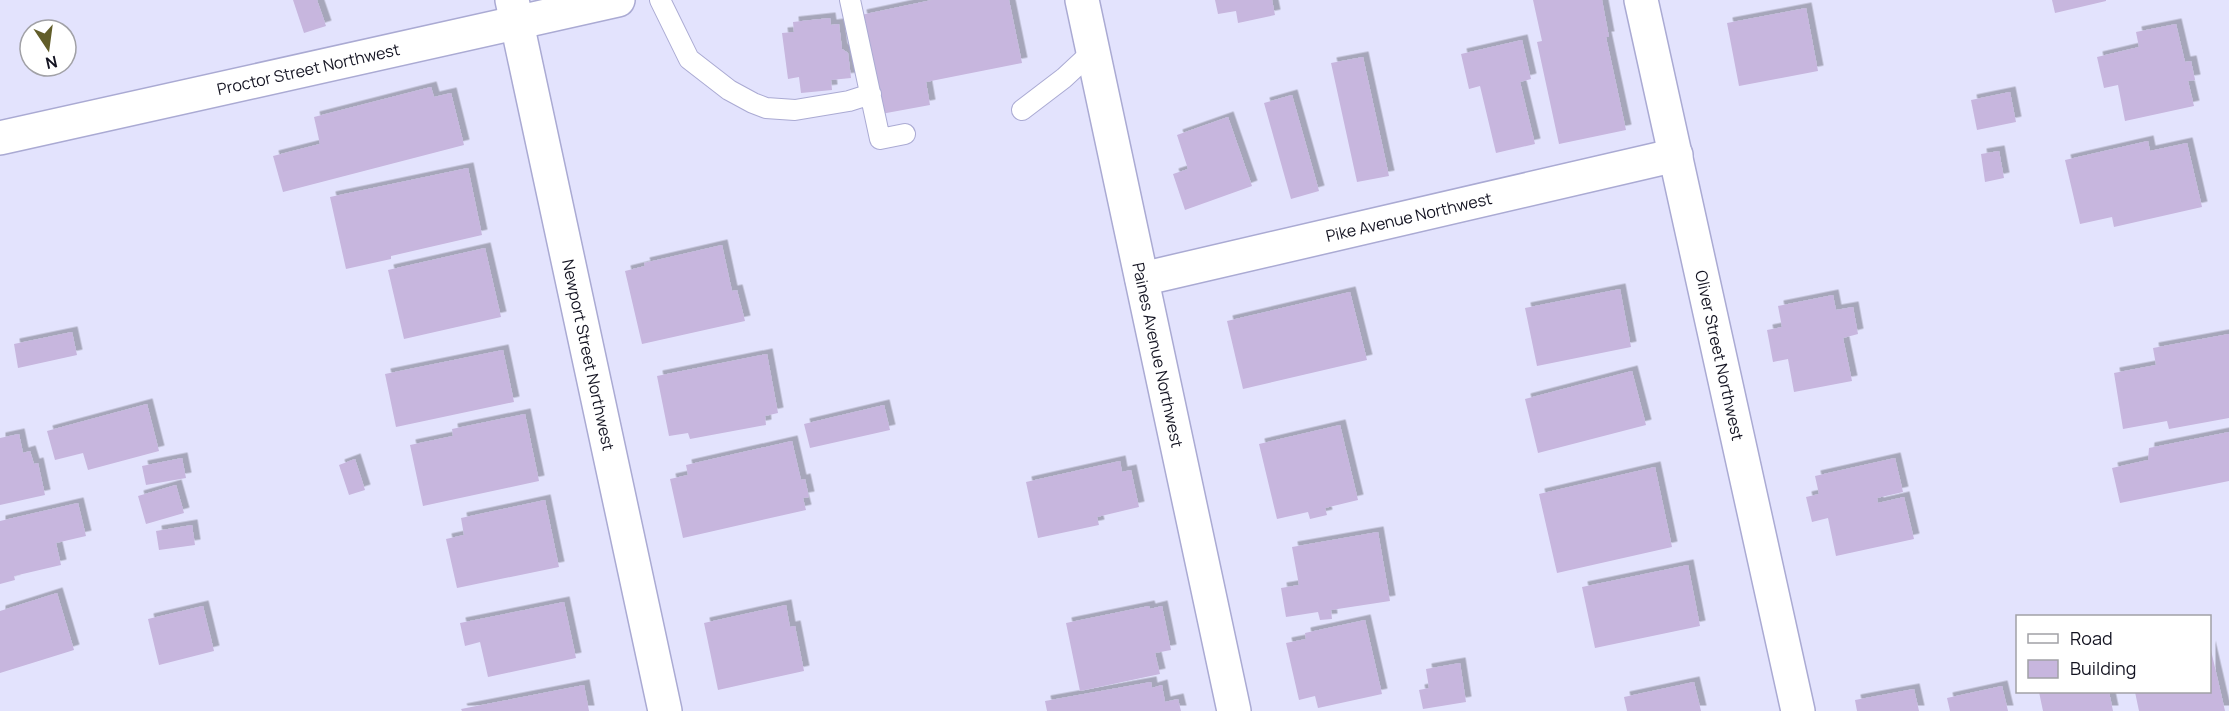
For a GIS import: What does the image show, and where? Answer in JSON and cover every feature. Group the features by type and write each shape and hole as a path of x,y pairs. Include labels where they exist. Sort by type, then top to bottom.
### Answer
{"street":[{"name":"Proctor Street Northwest","path":"0,138 514,11 618,0"},
{"name":"Paines Avenue Northwest","path":"1082,0 1234,711"},
{"name":"Oliver Street Northwest","path":"1641,0 1798,711"},
{"name":"Newport Street Northwest","path":"514,11 665,711"},
{"name":"Pike Avenue Northwest","path":"1142,279 1676,155"}],"lane":[{"path":"660,0 688,59 729,90 753,103 766,108 795,110 849,102 871,94"},
{"path":"850,0 880,140 905,135"},
{"path":"1022,110 1064,78 1093,51"}],"building":[{"path":"293,0 317,0 326,26 304,33"},
{"path":"932,0 1009,0 1022,63 926,82 930,105 881,114 861,15"},
{"path":"1215,0 1272,0 1275,15 1238,23 1236,11 1218,14"},
{"path":"1533,0 1602,0 1609,37 1606,37 1626,130 1559,144 1537,42 1542,41"},
{"path":"2052,0 2106,0 2106,1 2055,13"},
{"path":"1806,8 1818,71 1739,86 1727,23"},
{"path":"830,18 831,25 839,24 842,49 848,53 851,78 831,80 832,90 801,93 799,77 788,79 782,33 794,32 793,22"},
{"path":"2176,24 2185,62 2191,61 2195,80 2188,81 2194,106 2125,121 2118,85 2104,88 2097,57 2139,47 2136,32"},
{"path":"1522,40 1531,79 1520,82 1535,144 1496,153 1480,86 1469,89 1461,54"},
{"path":"1363,57 1389,176 1357,182 1331,63"},
{"path":"431,87 434,97 451,93 464,145 283,192 273,156 320,144 314,117"},
{"path":"2010,92 2016,122 1977,130 1971,100"},
{"path":"1292,95 1319,191 1291,199 1264,103"},
{"path":"1228,117 1252,186 1185,210 1173,174 1188,169 1177,135"},
{"path":"2148,141 2150,151 2187,143 2202,207 2114,227 2112,217 2080,224 2065,160"},
{"path":"1999,151 2004,178 1985,182 1981,154"},
{"path":"468,168 482,235 346,269 330,197"},
{"path":"722,245 732,291 737,290 745,321 642,344 625,271 645,266 644,263"},
{"path":"485,248 501,317 404,339 388,270"},
{"path":"1620,289 1631,347 1537,366 1525,308"},
{"path":"1350,292 1367,360 1243,389 1227,321"},
{"path":"1833,295 1836,310 1853,307 1858,334 1843,338 1852,381 1794,392 1788,359 1773,362 1767,330 1782,327 1778,306"},
{"path":"72,332 77,355 18,368 14,344"},
{"path":"2229,334 2229,418 2169,429 2167,421 2123,429 2114,373 2156,365 2153,348"},
{"path":"503,350 514,402 396,427 385,374"},
{"path":"767,354 778,413 765,416 766,425 690,439 688,433 669,436 657,376"},
{"path":"1632,371 1646,425 1538,453 1525,399"},
{"path":"147,404 159,451 88,470 83,453 55,460 47,431"},
{"path":"884,405 890,430 810,448 804,424"},
{"path":"525,414 539,481 423,506 410,445 453,436 452,429"},
{"path":"1340,425 1358,500 1325,508 1327,515 1310,519 1308,512 1277,519 1259,444"},
{"path":"2229,432 2229,481 2120,503 2112,468 2148,460 2149,448"},
{"path":"19,434 23,453 30,451 34,464 38,463 45,495 0,505 0,438"},
{"path":"792,441 801,480 805,479 809,497 803,498 806,510 683,538 670,479 688,475 686,465"},
{"path":"182,458 186,478 146,485 142,466"},
{"path":"1895,458 1903,492 1877,498 1878,503 1904,497 1914,539 1836,556 1828,518 1812,522 1806,497 1819,494 1815,476"},
{"path":"355,459 365,490 349,495 339,465"},
{"path":"1120,461 1122,472 1131,470 1139,507 1097,517 1099,525 1038,538 1026,482"},
{"path":"1655,467 1672,547 1557,573 1539,494"},
{"path":"176,485 184,513 146,524 138,496"},
{"path":"545,500 559,567 457,588 446,539 464,535 461,518"},
{"path":"78,503 86,536 56,543 61,565 14,576 15,580 0,584 0,521"},
{"path":"192,525 195,545 159,550 156,531"},
{"path":"1378,532 1390,601 1331,610 1332,619 1320,620 1318,612 1286,617 1281,588 1299,585 1292,547"},
{"path":"1688,565 1700,626 1595,648 1582,587"},
{"path":"57,593 74,650 0,673 0,611"},
{"path":"564,602 576,658 488,677 480,642 465,646 460,623"},
{"path":"786,605 790,627 795,626 804,671 718,690 704,623"},
{"path":"203,606 214,651 159,665 148,619"},
{"path":"1149,606 1150,609 1162,606 1171,650 1155,653 1160,674 1080,691 1066,623"},
{"path":"1365,620 1382,694 1318,708 1315,696 1299,700 1286,643 1306,639 1305,633"},
{"path":"2211,650 2225,711 2139,711 2135,693 2211,693"},
{"path":"1460,663 1466,702 1423,709 1419,690 1429,688 1426,669"},
{"path":"1151,682 1152,688 1162,685 1165,702 1178,699 1181,711 1047,711 1045,701"},
{"path":"1694,682 1701,711 1627,711 1624,697"},
{"path":"584,685 589,711 462,711 461,709"},
{"path":"2002,686 2008,711 1950,711 1947,698"},
{"path":"1914,689 1919,711 1857,711 1855,700"},
{"path":"2039,693 2109,693 2113,711 2043,711"}]}
